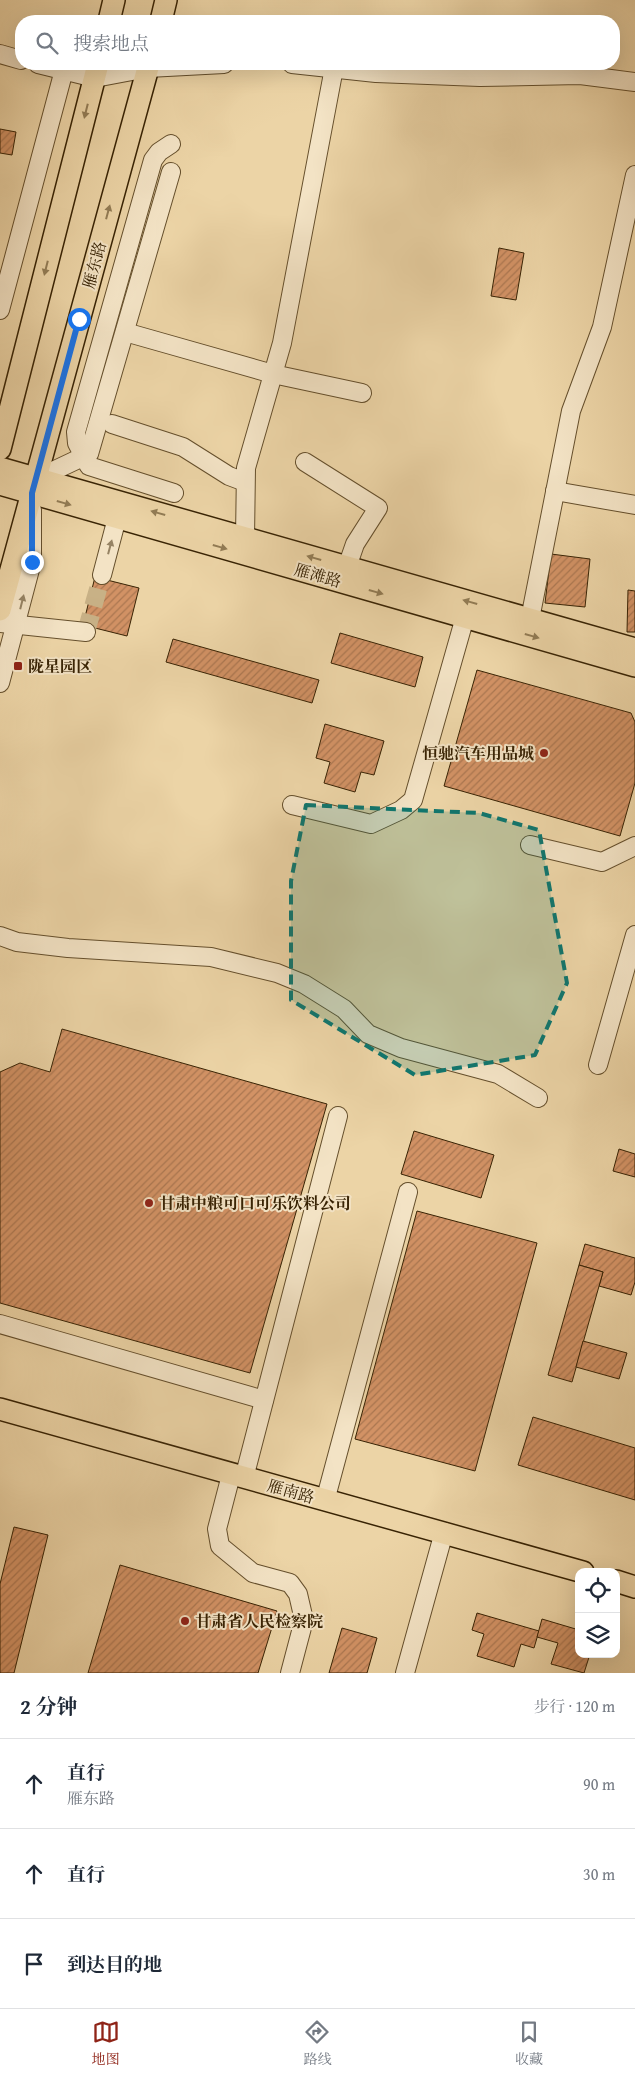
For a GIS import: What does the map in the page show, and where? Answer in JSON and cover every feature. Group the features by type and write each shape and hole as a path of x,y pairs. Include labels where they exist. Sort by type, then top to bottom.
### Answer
{"main road":[{"path":"110,15 114,0"},
{"path":"162,15 166,0"},
{"name":"雁东路","path":"0,610 147,70"},
{"path":"0,449 96,71"},
{"name":"雁滩路","path":"0,468 34,486 118,518 635,666"},
{"name":"雁滩路","path":"0,484 34,486 244,538 635,649"},
{"name":"雁南路","path":"0,1410 575,1570"},
{"path":"620,1583 635,1587"}],"street":[{"path":"0,54 15,58"},
{"path":"0,310 64,70 96,71"},
{"path":"244,538 246,468 282,343 334,70"},
{"path":"351,70 376,73 480,77 580,75 635,82"},
{"path":"171,144 159,152 154,160 76,432 77,443 89,466 174,493"},
{"path":"0,683 8,624 32,562 34,486 89,454 171,172"},
{"path":"530,620 571,411 602,326 635,175"},
{"path":"125,332 273,374 362,393"},
{"path":"112,424 183,447 229,476 245,482"},
{"name":"雁滩路","path":"0,462 34,486"},
{"path":"305,462 378,508 355,544 346,567"},
{"path":"555,491 635,505"},
{"path":"102,575 118,518"},
{"path":"292,805 371,824 401,810 413,800 465,617"},
{"path":"8,624 86,632"},
{"path":"530,845 602,862 635,846"},
{"path":"598,1065 635,935"},
{"path":"0,936 17,942 68,948 211,957 277,973 304,984 344,1009 368,1034 401,1048 498,1074 538,1098"},
{"path":"290,1673 304,1620 298,1594 290,1583 253,1572 220,1546 218,1529 264,1400 338,1116"},
{"path":"325,1501 408,1192"},
{"path":"0,1324 264,1400"},
{"path":"405,1673 444,1532"}],"highlighted area":[{"path":"306,805 479,813 539,830 567,983 535,1055 415,1075 291,1000 291,881"}],"building":[{"path":"0,129 16,132 12,155 0,153"},
{"path":"499,248 524,253 516,300 491,296"},
{"path":"551,554 590,559 585,607 545,603"},
{"path":"95,577 139,588 127,636 83,625"},
{"path":"628,590 635,591 635,632 627,632"},
{"path":"340,633 423,657 415,687 331,663"},
{"path":"173,639 319,680 312,703 166,662"},
{"name":"恒驰汽车用品城","path":"477,670 631,713 635,722 635,783 620,836 444,786"},
{"path":"325,724 384,741 374,775 361,772 355,792 324,783 330,762 316,758"},
{"name":"甘肃中粮可口可乐饮料公司","path":"62,1029 327,1104 250,1373 0,1303 0,1072 20,1063 50,1072"},
{"path":"414,1131 494,1155 481,1198 401,1174"},
{"path":"619,1149 635,1154 635,1177 613,1171"},
{"path":"417,1211 537,1243 475,1471 355,1439"},
{"path":"585,1244 635,1258 635,1282 631,1295 599,1286 603,1272 579,1265"},
{"path":"579,1265 603,1272 572,1382 548,1375"},
{"path":"583,1341 627,1353 619,1379 576,1367"},
{"path":"533,1417 635,1448 635,1500 518,1465"},
{"path":"14,1527 48,1535 14,1673 0,1673 0,1584"},
{"path":"120,1565 277,1611 258,1673 88,1673"},
{"path":"477,1613 539,1631 534,1648 521,1644 514,1667 477,1656 484,1634 472,1630"},
{"path":"542,1619 575,1629 575,1658 589,1658 584,1673 551,1664 558,1643 537,1637"},
{"path":"342,1628 377,1638 367,1673 329,1673"}],"tunnel":[{"path":"86,632 102,575"}],"place":[{"name":"陇星园区","path":"18,666"},
{"name":"恒驰汽车用品城","path":"544,753"},
{"name":"甘肃中粮可口可乐饮料公司","path":"149,1203"},
{"name":"甘肃省人民检察院","path":"185,1621"}],"route":[{"path":"32,562 32,493 79,319"}]}
